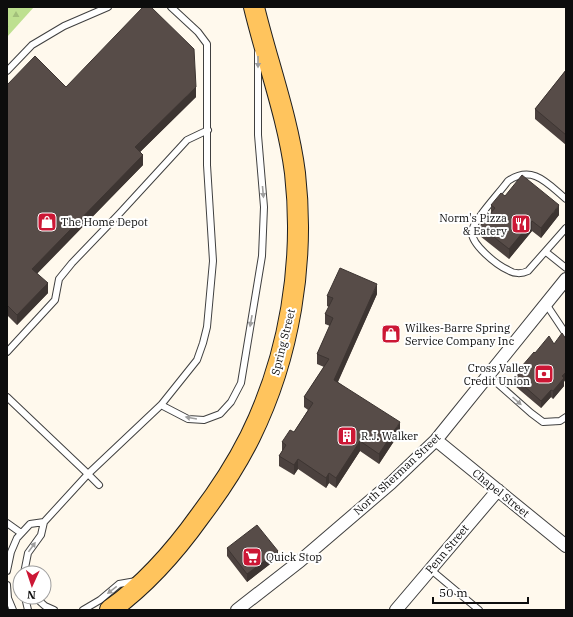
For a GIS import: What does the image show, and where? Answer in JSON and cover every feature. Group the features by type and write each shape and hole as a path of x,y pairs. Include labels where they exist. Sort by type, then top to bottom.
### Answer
{"main road":[{"name":"Spring Street","path":"110,610 146,580 169,556 222,486 253,430 269,393 284,346 293,298 297,260 298,215 294,172 285,125 256,15"}],"street":[{"name":"North Sherman Street","path":"237,610 324,541 391,483 436,440 566,279"},
{"name":"Chapel Street","path":"436,440 566,546"},
{"name":"Penn Street","path":"396,610 498,490"}],"lane":[{"path":"7,71 32,45 64,26 108,7"},
{"path":"26,565 28,553 41,534 44,522 88,474 161,405 197,360 207,327 213,261 207,165 207,44 198,32 171,7"},
{"path":"161,405 188,419 204,420 220,414 231,402 240,383 262,256 264,207 258,135 256,15"},
{"path":"7,352 55,300 59,279 72,263 187,140 208,130"},
{"path":"566,200 541,178 533,174 522,174 514,177 508,181 476,222 472,230 472,237 475,244 499,265 508,271 523,274 528,271 546,252 566,228"},
{"path":"546,252 566,268"},
{"path":"546,304 566,334"},
{"path":"488,375 543,422 560,421 566,417"},
{"path":"7,397 99,485"},
{"path":"7,571 11,552 17,538 30,524 44,522"},
{"path":"7,523 21,533"},
{"path":"430,569 479,610"},
{"path":"83,610 100,600 119,584 146,580"},
{"path":"7,585 8,610"},
{"path":"8,598 13,610"},
{"path":"44,605 54,610"}],"green space":[{"path":"7,7 34,7 7,37"}],"building":[{"name":"The Home Depot","path":"143,7 151,7 194,49 196,87 135,147 143,155 32,269 48,283 17,315 7,305 7,85 35,56 66,87"},
{"path":"566,70 566,135 535,109"},
{"name":"Norm's Pizza & Eatery","path":"522,175 559,205 541,228 532,221 509,249 480,226 495,208 491,205 501,193 505,196"},
{"path":"340,268 377,284 334,380 400,422 379,454 360,441 336,478 329,473 326,478 298,459 294,465 279,456 286,445 282,442 290,430 294,432 313,403 304,397 329,359 317,354 333,318 325,314 333,298 327,296"},
{"name":"Cross Valley Credit Union","path":"562,333 566,339 566,372 562,376 564,378 553,391 551,390 541,401 515,378 524,368 522,366 549,336 554,344"},
{"name":"Quick Stop","path":"257,525 278,551 247,574 227,548"}],"place":[{"name":"The Home Depot","path":"47,222"},
{"name":"Norm's Pizza & Eatery","path":"521,224"},
{"name":"Wilkes-Barre Spring Service Company Inc","path":"391,334"},
{"name":"Cross Valley Credit Union","path":"544,374"},
{"name":"R.J. Walker","path":"347,436"},
{"name":"Quick Stop","path":"252,557"}]}
